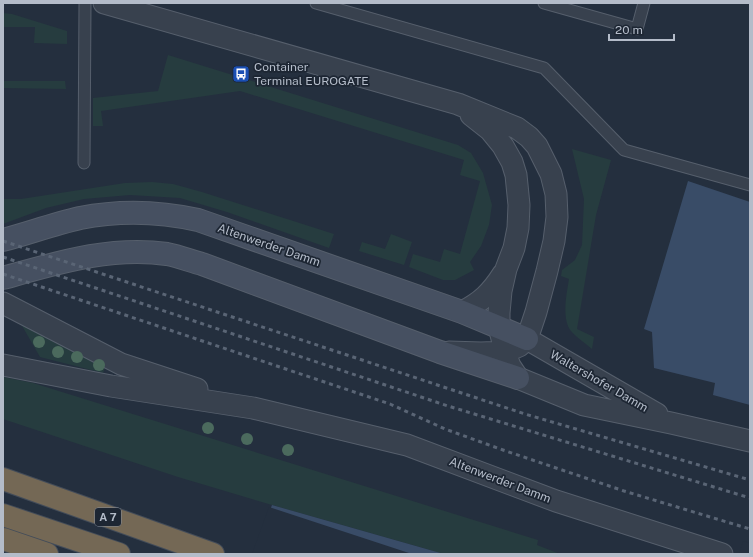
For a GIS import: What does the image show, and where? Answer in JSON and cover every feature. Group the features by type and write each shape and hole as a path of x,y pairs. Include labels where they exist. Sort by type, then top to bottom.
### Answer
{"highway":[{"name":"A 7","path":"3,480 213,554"},
{"path":"3,515 119,554"},
{"path":"3,540 47,554"}],"street":[{"path":"109,4 458,104 517,128 529,137 537,146 551,174 556,194 557,217 554,241 536,312 527,339 520,346 505,352 440,352"},
{"path":"458,104 490,130 503,146 512,162 516,175 519,205 518,228 514,248 506,269 501,291 499,327 510,366 518,378"},
{"name":"Altenwerder Damm","path":"3,240 79,219 104,214 127,212 173,214 198,220 462,312 527,339"},
{"path":"3,278 94,255 124,252 168,254 202,264 440,352 518,378"},
{"path":"462,312 479,302 489,293 506,269"},
{"name":"Altenwerder Damm","path":"3,304 121,364 253,408"},
{"name":"Waltershofer Damm","path":"527,339 671,423"},
{"name":"Altenwerder Damm","path":"3,365 111,386 253,408 407,445 556,501 722,554"},
{"name":"Waltershofer Damm","path":"518,378 584,405 750,441"}],"lane":[{"path":"84,163 86,3"},
{"path":"316,3 544,68 624,150 750,185"},
{"path":"544,3 637,30 644,3"}],"green space":[{"path":"3,13 12,14 67,31 67,44 34,43 35,27 3,27"},
{"path":"168,55 458,145 471,153 483,173 492,205 489,225 481,246 470,262 474,270 455,280 443,280 409,267 413,254 440,262 444,249 460,254 480,181 460,175 464,160 240,91 101,111 103,126 93,126 93,98 158,91"},
{"path":"3,81 65,81 66,89 3,88"},
{"path":"572,149 611,160 596,215 577,329 594,337 592,349 573,333 568,326 565,313 569,279 561,276 562,270 575,260 582,245 584,199"},
{"path":"152,182 173,184 202,192 334,234 329,248 227,212 180,198 130,195 84,199 46,208 3,224 3,199 21,199 125,183"},
{"path":"391,234 412,242 404,265 359,251 362,242 385,249"},
{"path":"21,324 106,365 103,373 40,357"},
{"path":"3,377 33,383 538,540 537,545 560,554 444,554 178,477 3,419"}],"water":[{"path":"688,181 750,202 750,405 713,395 715,383 654,368 652,332 644,329"},
{"path":"272,505 444,554 254,554"}],"pier":[{"path":"269,507 412,554 252,554"},
{"path":"743,541 750,543 750,554 739,554"}],"railway":[{"path":"3,241 525,414 750,480"},
{"path":"3,257 448,406 750,498"},
{"path":"3,274 390,404 445,429 503,450 624,491 750,529"}],"place":[{"name":"Container Terminal EUROGATE","path":"241,74"}]}
